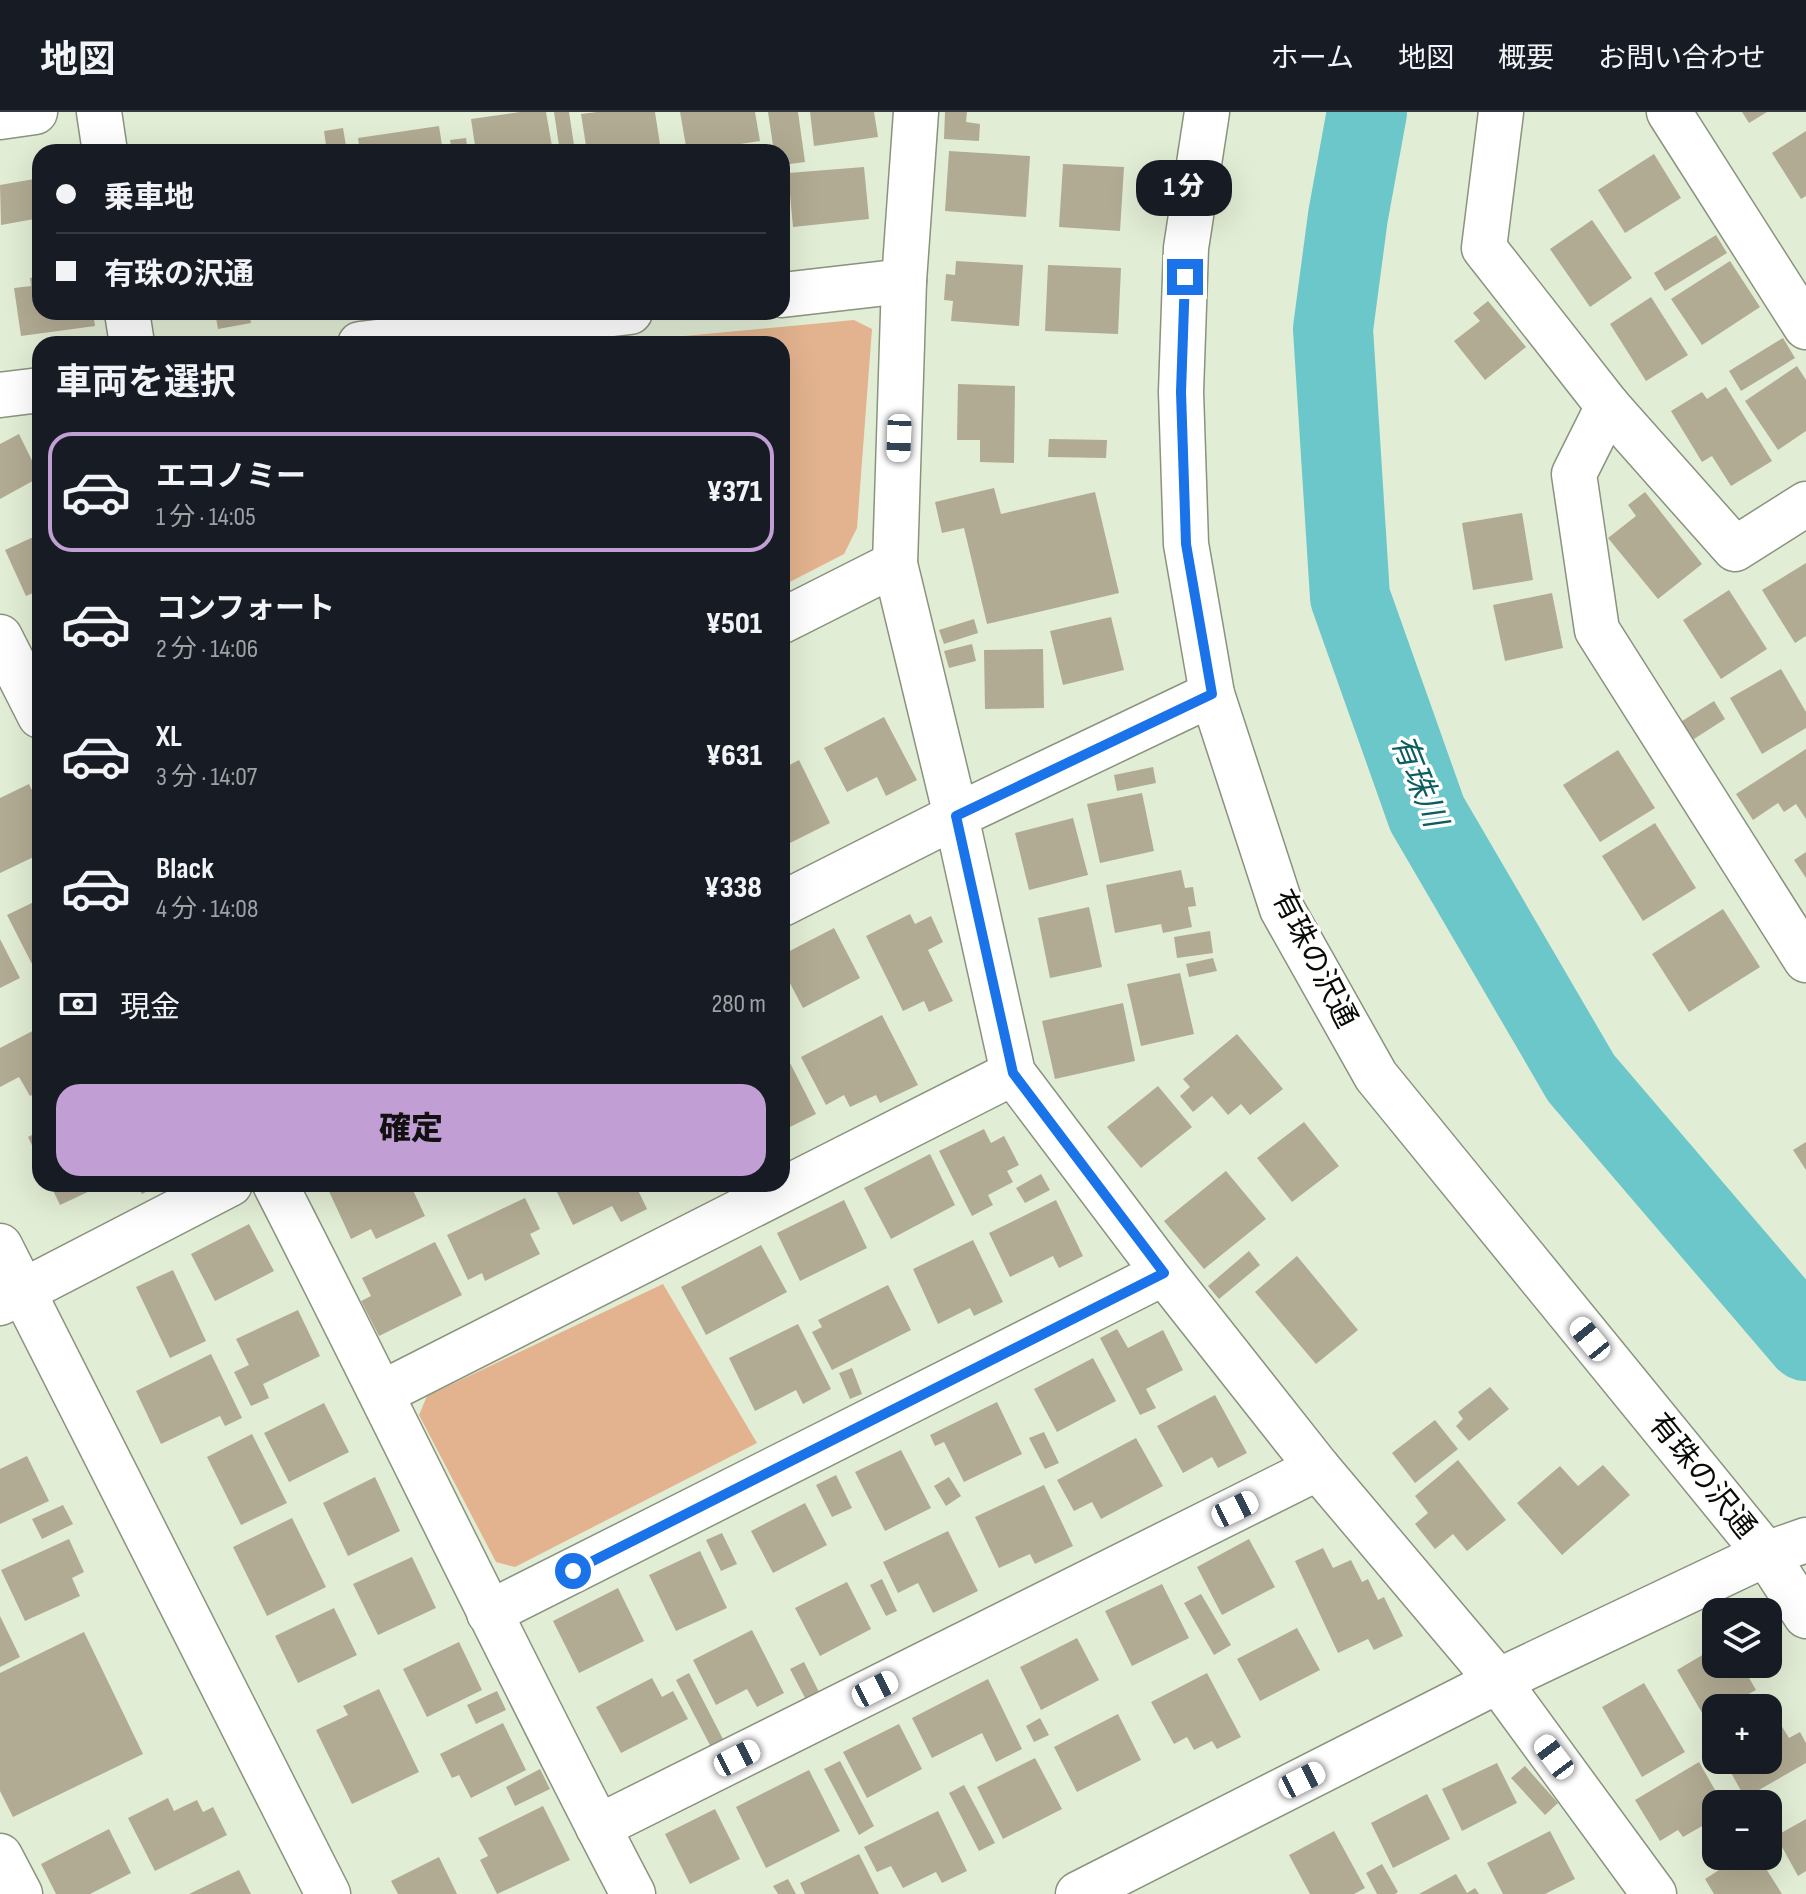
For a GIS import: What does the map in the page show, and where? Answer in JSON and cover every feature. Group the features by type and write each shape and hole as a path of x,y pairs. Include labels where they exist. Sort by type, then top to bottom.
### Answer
{"street":[{"path":"0,117 35,112"},
{"path":"99,112 104,144"},
{"path":"916,112 904,281 895,564 956,816 1013,1073 1164,1273 1318,1468 1498,1681 1643,1891"},
{"name":"有珠の沢通","path":"1207,112 1186,248 1181,392 1186,544 1212,694 1282,909 1376,1076 1766,1554 1806,1616"},
{"path":"1501,112 1484,248 1608,406 1735,549 1806,504"},
{"path":"1669,112 1806,327"},
{"path":"790,294 904,281"},
{"path":"433,336 564,320"},
{"path":"0,395 32,391"},
{"path":"1608,406 1574,474 1597,630 1806,960"},
{"path":"790,617 895,564"},
{"path":"0,637 32,700"},
{"path":"790,900 956,816 1212,694"},
{"path":"790,1186 1013,1073"},
{"path":"12,1297 215,1192"},
{"path":"279,1192 633,1894"},
{"path":"382,1393 778,1192"},
{"path":"0,1246 12,1297 328,1894"},
{"path":"489,1613 1164,1273"},
{"path":"598,1827 1318,1468"},
{"path":"1078,1894 1498,1681 1766,1554 1806,1540"},
{"path":"0,1856 20,1894"}],"shaded area":[{"path":"854,320 872,329 857,528 844,554 790,582 790,336 684,336"},
{"path":"663,1284 757,1443 515,1567 496,1562 419,1415 427,1396"}],"building":[{"path":"520,112 546,112 552,144 475,144 471,119"},
{"path":"554,112 569,112 574,144 559,144"},
{"path":"655,112 660,144 586,144 581,114"},
{"path":"680,112 755,112 760,141 686,144"},
{"path":"768,112 798,112 805,162 790,164 790,144 773,144"},
{"path":"810,112 874,112 878,137 814,146"},
{"path":"945,112 967,112 966,122 980,124 979,141 944,139"},
{"path":"1742,112 1767,112 1749,123"},
{"path":"439,126 442,144 359,144 358,138"},
{"path":"343,128 346,144 326,144 324,131"},
{"path":"1806,131 1806,196 1801,199 1772,153"},
{"path":"466,138 467,144 451,144 450,140"},
{"path":"949,151 1030,156 1026,217 945,211"},
{"path":"1654,154 1681,198 1625,233 1598,190"},
{"path":"1063,164 1124,167 1120,231 1059,227"},
{"path":"864,167 869,219 793,227 790,173"},
{"path":"32,179 32,219 1,225 0,185"},
{"path":"1592,220 1632,278 1590,307 1550,249"},
{"path":"1716,235 1727,253 1665,291 1654,273"},
{"path":"956,261 1023,265 1019,326 951,321 953,301 944,300 946,274 955,275"},
{"path":"1730,261 1760,307 1702,345 1671,299"},
{"path":"1048,265 1121,268 1118,334 1045,331"},
{"path":"32,278 32,320 94,320 95,326 21,336 14,288 31,286"},
{"path":"1651,297 1688,355 1646,381 1610,324"},
{"path":"1488,301 1526,347 1485,380 1454,341 1480,321 1473,313"},
{"path":"216,320 250,320 251,323 218,329"},
{"path":"1783,338 1795,358 1741,391 1729,371"},
{"path":"1797,366 1806,380 1806,431 1778,450 1745,401"},
{"path":"958,384 1015,386 1014,463 980,462 980,440 957,440"},
{"path":"1726,387 1772,461 1731,486 1712,456 1702,462 1671,411 1702,392 1707,399"},
{"path":"19,434 32,461 32,481 0,499 0,444"},
{"path":"1049,439 1107,440 1106,458 1048,457"},
{"path":"994,488 1001,514 1095,492 1119,593 987,624 964,528 942,533 935,502"},
{"path":"1645,492 1702,564 1658,599 1608,538 1636,516 1628,505"},
{"path":"1522,513 1533,580 1473,590 1462,523"},
{"path":"32,538 32,593 26,596 5,550"},
{"path":"1806,563 1806,636 1795,643 1762,590"},
{"path":"1729,590 1767,649 1721,679 1683,620"},
{"path":"1552,593 1563,648 1505,661 1493,605"},
{"path":"1111,617 1124,670 1063,685 1050,631"},
{"path":"974,619 978,633 944,644 939,630"},
{"path":"972,644 976,661 949,668 944,651"},
{"path":"1043,649 1044,708 985,709 984,650"},
{"path":"1781,669 1806,712 1806,728 1762,754 1730,698"},
{"path":"1714,701 1725,719 1691,741 1679,723"},
{"path":"884,717 917,780 886,796 877,777 847,792 824,748"},
{"path":"1806,749 1806,819 1796,804 1784,812 1778,803 1753,820 1736,794"},
{"path":"1618,750 1655,808 1600,842 1563,785"},
{"path":"799,760 830,823 790,843 790,765"},
{"path":"1153,767 1156,783 1117,791 1114,775"},
{"path":"29,784 32,790 32,858 0,873 0,798"},
{"path":"1142,793 1154,851 1100,863 1087,804"},
{"path":"1073,818 1088,875 1029,890 1015,833"},
{"path":"1655,823 1696,888 1643,921 1602,856"},
{"path":"1806,852 1806,878 1794,860"},
{"path":"1181,870 1185,888 1193,887 1196,906 1188,907 1192,927 1163,933 1161,924 1115,933 1106,885"},
{"path":"32,903 32,964 7,915"},
{"path":"1089,907 1102,967 1050,978 1038,918"},
{"path":"1723,909 1760,967 1689,1012 1652,954"},
{"path":"910,914 915,924 931,916 943,942 928,950 953,1001 929,1012 924,1001 903,1011 866,936"},
{"path":"834,928 860,978 803,1008 790,983 790,951"},
{"path":"1210,931 1213,953 1177,958 1174,937"},
{"path":"0,939 20,978 0,988"},
{"path":"1213,958 1217,971 1189,977 1186,964"},
{"path":"1180,973 1194,1034 1141,1046 1127,984"},
{"path":"1123,1003 1135,1061 1055,1079 1042,1021"},
{"path":"882,1015 918,1085 880,1103 876,1095 850,1107 844,1095 826,1105 801,1057"},
{"path":"32,1031 32,1095 19,1077 0,1087 0,1048"},
{"path":"1237,1034 1283,1089 1250,1115 1241,1104 1228,1115 1212,1096 1193,1112 1180,1096 1190,1087 1183,1079"},
{"path":"790,1063 816,1114 790,1127"},
{"path":"1158,1086 1192,1127 1141,1168 1107,1127"},
{"path":"1304,1122 1339,1166 1292,1202 1257,1158"},
{"path":"984,1129 991,1143 1004,1136 1019,1165 1007,1171 1013,1182 988,1195 993,1205 972,1216 939,1151"},
{"path":"1806,1142 1806,1170 1793,1150"},
{"path":"930,1154 955,1205 891,1239 864,1188"},
{"path":"1226,1171 1266,1219 1204,1269 1164,1221"},
{"path":"1041,1174 1050,1190 1025,1203 1016,1188"},
{"path":"54,1192 88,1192 60,1205"},
{"path":"329,1192 414,1192 425,1216 376,1239 371,1229 351,1239"},
{"path":"557,1192 639,1192 647,1209 621,1222 612,1206 573,1225"},
{"path":"525,1198 540,1229 530,1234 540,1254 485,1281 482,1273 468,1280 447,1235"},
{"path":"844,1200 867,1248 800,1281 777,1233"},
{"path":"1056,1200 1083,1256 1059,1268 1053,1256 1010,1277 989,1233"},
{"path":"249,1224 274,1271 215,1301 191,1254"},
{"path":"973,1240 1003,1302 974,1316 970,1308 938,1324 913,1269"},
{"path":"435,1242 462,1295 379,1336 361,1301 371,1296 362,1278"},
{"path":"761,1245 787,1292 706,1335 681,1287"},
{"path":"1249,1251 1260,1265 1219,1299 1208,1286"},
{"path":"1297,1256 1358,1330 1316,1364 1255,1292"},
{"path":"173,1270 206,1341 170,1358 136,1287"},
{"path":"888,1285 911,1330 832,1370 812,1332 822,1327 818,1320"},
{"path":"298,1310 320,1356 263,1384 269,1398 251,1406 234,1372 249,1365 236,1339"},
{"path":"798,1324 831,1389 803,1404 796,1390 755,1411 729,1358"},
{"path":"1117,1329 1128,1348 1163,1330 1183,1370 1146,1389 1156,1408 1140,1415 1100,1338"},
{"path":"211,1354 242,1418 225,1426 220,1416 161,1444 136,1391"},
{"path":"1093,1358 1116,1401 1057,1432 1034,1389"},
{"path":"852,1368 862,1394 850,1399 839,1373"},
{"path":"1490,1387 1509,1409 1469,1441 1456,1426 1463,1419 1458,1412"},
{"path":"1215,1395 1247,1453 1218,1468 1212,1457 1183,1473 1157,1426"},
{"path":"997,1402 1022,1454 964,1482 944,1442 935,1446 930,1435"},
{"path":"324,1403 349,1452 289,1482 264,1433"},
{"path":"1435,1420 1458,1449 1415,1483 1392,1453"},
{"path":"1044,1432 1059,1463 1045,1469 1029,1438"},
{"path":"252,1434 287,1503 241,1525 207,1457"},
{"path":"1136,1438 1163,1486 1101,1519 1092,1502 1074,1511 1057,1480"},
{"path":"901,1450 931,1508 885,1531 855,1472"},
{"path":"27,1456 49,1501 0,1524 0,1469"},
{"path":"1458,1460 1506,1520 1467,1551 1453,1534 1435,1549 1415,1524 1428,1513 1415,1496"},
{"path":"1603,1465 1630,1495 1562,1555 1517,1503 1560,1466 1578,1486"},
{"path":"836,1475 852,1508 832,1517 816,1485"},
{"path":"375,1477 400,1531 348,1556 323,1503"},
{"path":"949,1477 961,1496 946,1506 934,1486"},
{"path":"1044,1485 1073,1546 1035,1564 1030,1554 999,1568 975,1517"},
{"path":"805,1503 827,1545 773,1573 751,1531"},
{"path":"63,1505 73,1524 42,1539 32,1519"},
{"path":"292,1518 326,1587 267,1616 233,1547"},
{"path":"948,1531 978,1591 933,1613 918,1583 898,1593 883,1562"},
{"path":"722,1533 737,1564 721,1571 706,1540"},
{"path":"69,1539 84,1572 72,1578 80,1596 25,1621 1,1570"},
{"path":"1249,1539 1275,1587 1222,1615 1197,1567"},
{"path":"1323,1548 1333,1568 1351,1560 1362,1582 1368,1579 1378,1600 1384,1597 1403,1636 1374,1650 1368,1639 1338,1653 1295,1561"},
{"path":"700,1551 727,1608 676,1631 649,1575"},
{"path":"412,1557 436,1608 378,1635 353,1584"},
{"path":"882,1579 897,1611 886,1616 870,1585"},
{"path":"847,1582 871,1629 820,1656 795,1608"},
{"path":"1162,1584 1189,1638 1132,1666 1105,1611"},
{"path":"618,1588 644,1641 579,1673 553,1621"},
{"path":"1201,1594 1231,1645 1214,1655 1184,1603"},
{"path":"334,1608 357,1655 298,1683 275,1636"},
{"path":"0,1616 20,1657 0,1667"},
{"path":"1297,1628 1320,1670 1260,1701 1237,1659"},
{"path":"752,1630 784,1693 757,1707 747,1689 716,1705 693,1660"},
{"path":"84,1632 143,1754 13,1817 0,1791 0,1673"},
{"path":"1077,1638 1099,1680 1041,1710 1020,1667"},
{"path":"459,1642 482,1690 427,1717 403,1669"},
{"path":"1702,1655 1702,1678 1749,1678 1756,1690 1749,1694 1702,1694 1702,1713 1677,1670"},
{"path":"804,1662 819,1692 805,1698 790,1669"},
{"path":"689,1673 725,1743 712,1749 676,1680"},
{"path":"1207,1673 1241,1737 1217,1749 1212,1741 1194,1750 1187,1737 1174,1744 1151,1702"},
{"path":"652,1678 662,1697 673,1691 688,1719 621,1753 596,1707"},
{"path":"988,1679 1022,1749 996,1762 982,1733 932,1758 912,1718"},
{"path":"1644,1683 1685,1752 1642,1777 1602,1707"},
{"path":"379,1689 419,1772 352,1804 316,1730 348,1715 343,1706"},
{"path":"497,1691 506,1710 476,1724 467,1705"},
{"path":"1118,1714 1141,1760 1077,1792 1054,1747"},
{"path":"1040,1718 1049,1735 1034,1742 1026,1726"},
{"path":"503,1723 526,1770 471,1798 459,1775 452,1778 440,1754"},
{"path":"899,1724 922,1769 867,1798 843,1752"},
{"path":"1782,1726 1789,1738 1800,1732 1806,1743 1806,1763 1759,1790 1741,1790 1732,1774 1782,1774"},
{"path":"1035,1758 1062,1809 1003,1839 977,1787"},
{"path":"840,1761 874,1826 859,1835 824,1769"},
{"path":"1699,1762 1702,1774 1706,1774 1715,1790 1702,1790 1702,1826 1683,1837 1678,1830 1660,1841 1635,1800"},
{"path":"1497,1763 1517,1803 1462,1831 1442,1789"},
{"path":"1525,1766 1558,1803 1545,1815 1511,1778"},
{"path":"540,1769 550,1789 515,1806 506,1787"},
{"path":"809,1770 840,1831 766,1868 736,1807"},
{"path":"964,1785 995,1843 979,1851 949,1793"},
{"path":"1427,1794 1450,1839 1393,1868 1371,1823"},
{"path":"168,1798 174,1811 197,1800 203,1812 213,1807 227,1835 155,1871 128,1818"},
{"path":"543,1806 570,1860 497,1894 480,1860 488,1856 478,1838"},
{"path":"715,1809 740,1859 690,1884 665,1834"},
{"path":"938,1811 967,1871 942,1883 936,1872 903,1888 891,1866 877,1872 864,1847"},
{"path":"1806,1819 1806,1871 1798,1876 1782,1847 1782,1833"},
{"path":"109,1829 131,1873 90,1894 56,1894 41,1864"},
{"path":"1334,1831 1365,1888 1354,1894 1310,1894 1289,1855"},
{"path":"1550,1831 1575,1879 1545,1894 1503,1894 1487,1863"},
{"path":"859,1854 879,1894 805,1894 800,1883"},
{"path":"439,1857 457,1894 398,1894 391,1881"},
{"path":"1382,1864 1398,1892 1395,1894 1377,1894 1366,1873"},
{"path":"239,1870 251,1894 189,1894"},
{"path":"1719,1870 1767,1870 1782,1894 1714,1894 1705,1879"},
{"path":"1456,1874 1467,1893 1475,1888 1479,1894 1419,1894"},
{"path":"788,1879 796,1894 778,1894 773,1886"}],"waterway":[{"name":"有珠川","path":"1367,112 1348,216 1333,329 1350,597 1427,814 1581,1078 1806,1341"}],"route":[{"path":"573,1571 1164,1273 1013,1073 956,816 1212,694 1186,544 1181,392 1185,277"}]}
